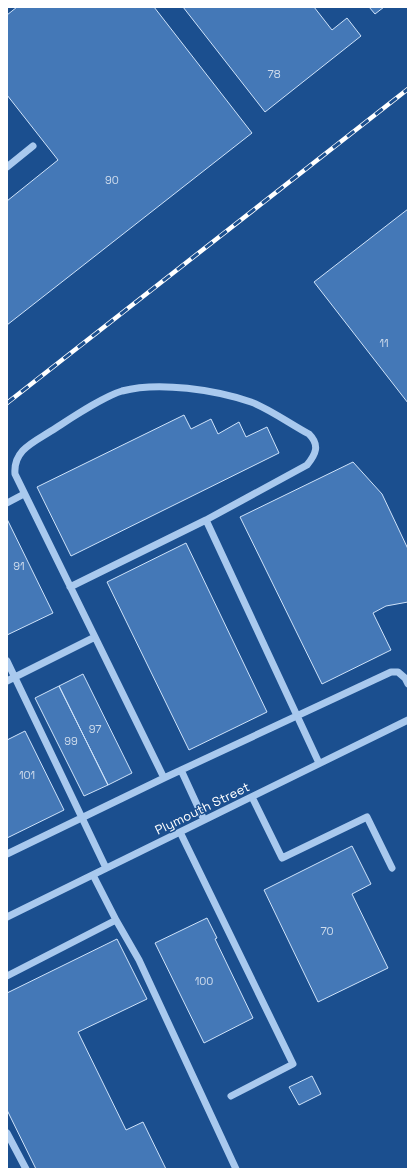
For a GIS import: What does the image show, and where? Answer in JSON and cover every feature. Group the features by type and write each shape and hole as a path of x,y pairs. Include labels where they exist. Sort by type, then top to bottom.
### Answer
{"street":[{"path":"7,167 33,146"},
{"path":"70,587 206,520 303,468 316,453 314,439 309,434 252,402 208,392 178,388 159,387 132,389 121,391 76,415 26,447 18,456 14,464 15,474 24,494 164,778"},
{"path":"7,503 24,494"},
{"path":"206,520 320,763"},
{"path":"7,681 95,637"},
{"path":"7,661 106,868"},
{"path":"7,854 164,778 391,672 398,672 405,678 408,684"},
{"name":"Plymouth Street","path":"7,917 408,720"},
{"path":"181,770 204,820"},
{"path":"252,797 282,858 367,817 392,868"},
{"path":"180,832 294,1064 231,1096"},
{"path":"93,875 139,960 236,1169"},
{"path":"7,976 116,920"},
{"path":"7,1133 26,1169"}],"building":[{"path":"17,7 154,7 252,133 7,325 7,201 58,160 7,95 7,15"},
{"path":"183,7 314,7 332,30 347,18 361,36 265,112"},
{"path":"369,7 384,7 375,14"},
{"path":"408,209 408,403 314,282"},
{"path":"184,415 191,429 211,419 218,434 239,422 246,437 267,427 279,453 71,556 37,487"},
{"path":"353,462 382,494 408,549 408,602 386,606 373,613 391,650 322,684 240,517"},
{"path":"7,519 53,613 7,635"},
{"path":"186,543 267,712 189,750 107,582"},
{"path":"83,674 132,773 108,785 59,686"},
{"path":"59,686 108,785 84,796 35,698"},
{"path":"25,731 64,810 7,838 7,740"},
{"path":"352,846 371,884 352,894 388,968 318,1002 264,890"},
{"path":"207,918 217,938 215,939 253,1018 204,1043 155,943"},
{"path":"117,939 147,999 78,1032 126,1130 143,1122 166,1169 36,1169 7,1110 7,993"},
{"path":"312,1076 321,1094 299,1105 289,1087"}],"railway":[{"path":"7,403 408,89"}]}
